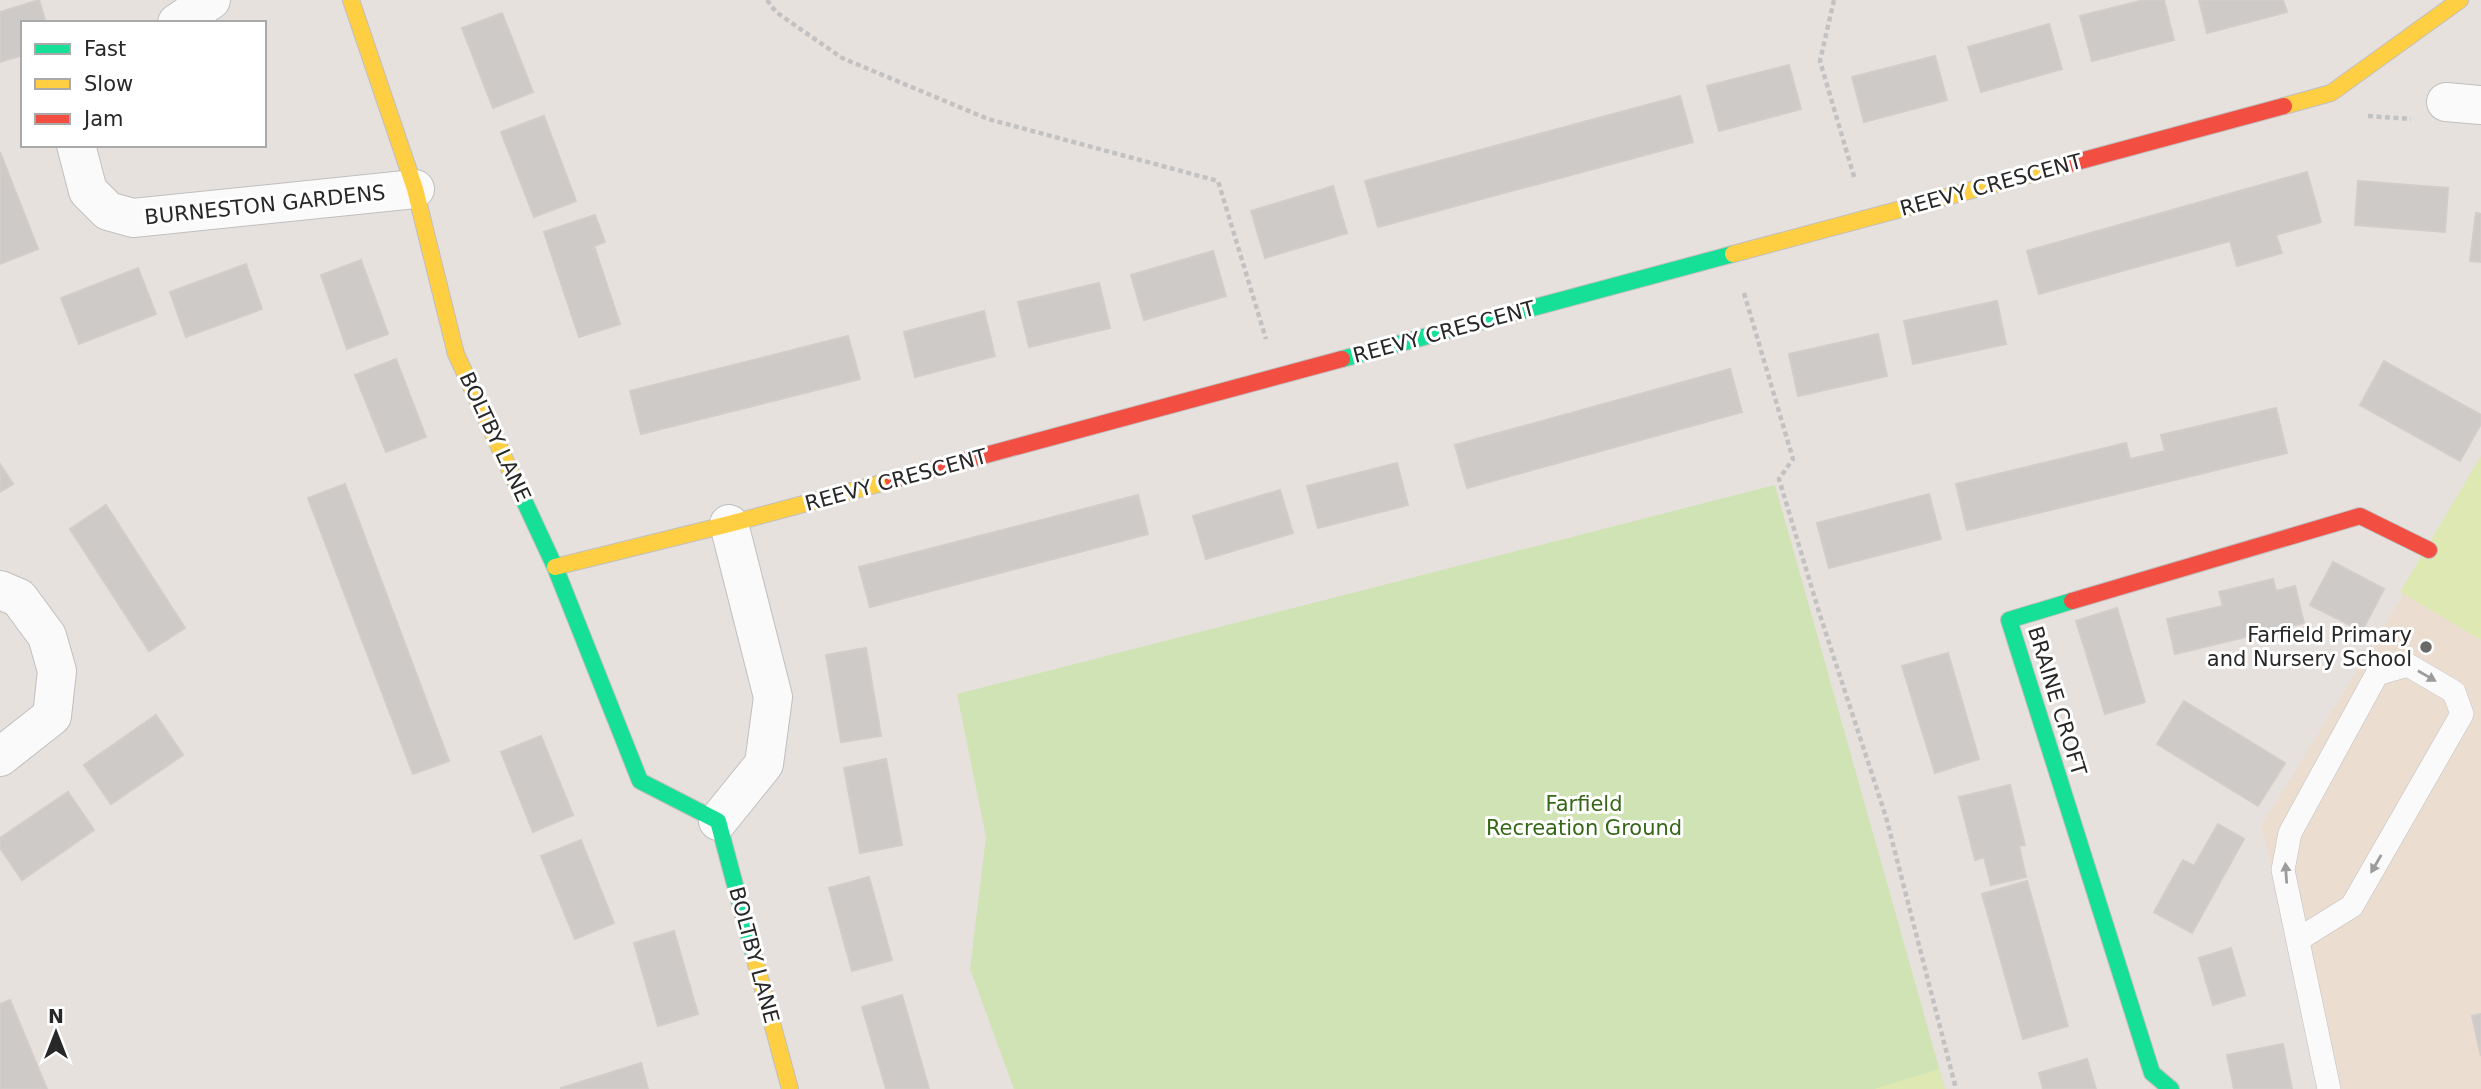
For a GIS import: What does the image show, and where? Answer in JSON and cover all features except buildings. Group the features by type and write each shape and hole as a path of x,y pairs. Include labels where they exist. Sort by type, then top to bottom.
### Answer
{"street":[{"path":"180,21 211,0"},
{"name":"BOLTBY LANE","path":"351,0 415,189 456,354 555,567 640,780 718,821 790,1089"},
{"path":"2331,93 2460,0"},
{"name":"REEVY CRESCENT","path":"555,567 729,524 2331,93"},
{"name":"BURNESTON GARDENS","path":"77,147 88,191 108,211 133,218 415,189"},
{"name":"BRAINE CROFT","path":"2171,1089 2152,1073 2009,620 2360,516 2429,550"},
{"path":"718,821 764,764 773,697 729,524"},
{"path":"0,590 19,598 47,636 57,671 52,716 0,757"}],"lane":[{"path":"2299,939 2351,906 2462,715 2454,692 2408,665 2376,674 2290,833 2283,870 2329,1089"}],"path":[{"path":"767,0 776,12 842,58 988,119 1218,181 1278,377"},
{"path":"1834,0 1820,61 1867,218"},
{"path":"2331,93 2357,115 2444,122 2463,103"},
{"path":"1733,254 1793,459 1779,479 1886,817 1956,1089"}],"shaded area":[{"name":"Farfield Primary and Nursery School","path":"2481,469 2481,1089 2329,1089 2261,826"}],"green space":[{"path":"2481,456 2481,640 2400,592"},
{"name":"Farfield Recreation Ground","path":"1775,485 1945,1089 1014,1089 970,969 986,837 957,694"},
{"path":"1939,1069 1945,1089 1874,1089"}],"traffic: fast":[{"path":"1342,359 1733,254"},
{"path":"514,479 555,567 640,781 718,821 755,960"},
{"path":"2072,601 2009,620 2152,1073 2171,1089"}],"traffic: slow":[{"path":"351,0 415,189 456,354 514,479"},
{"path":"2284,106 2331,93 2460,0"},
{"path":"1733,254 2069,164"},
{"path":"555,567 893,480"},
{"path":"755,960 790,1089"}],"traffic: jam":[{"path":"2069,164 2284,106"},
{"path":"893,480 1342,359"},
{"path":"2072,601 2360,516 2429,550"}],"place":[{"name":"Farfield Primary and Nursery School","path":"2426,647"}]}
